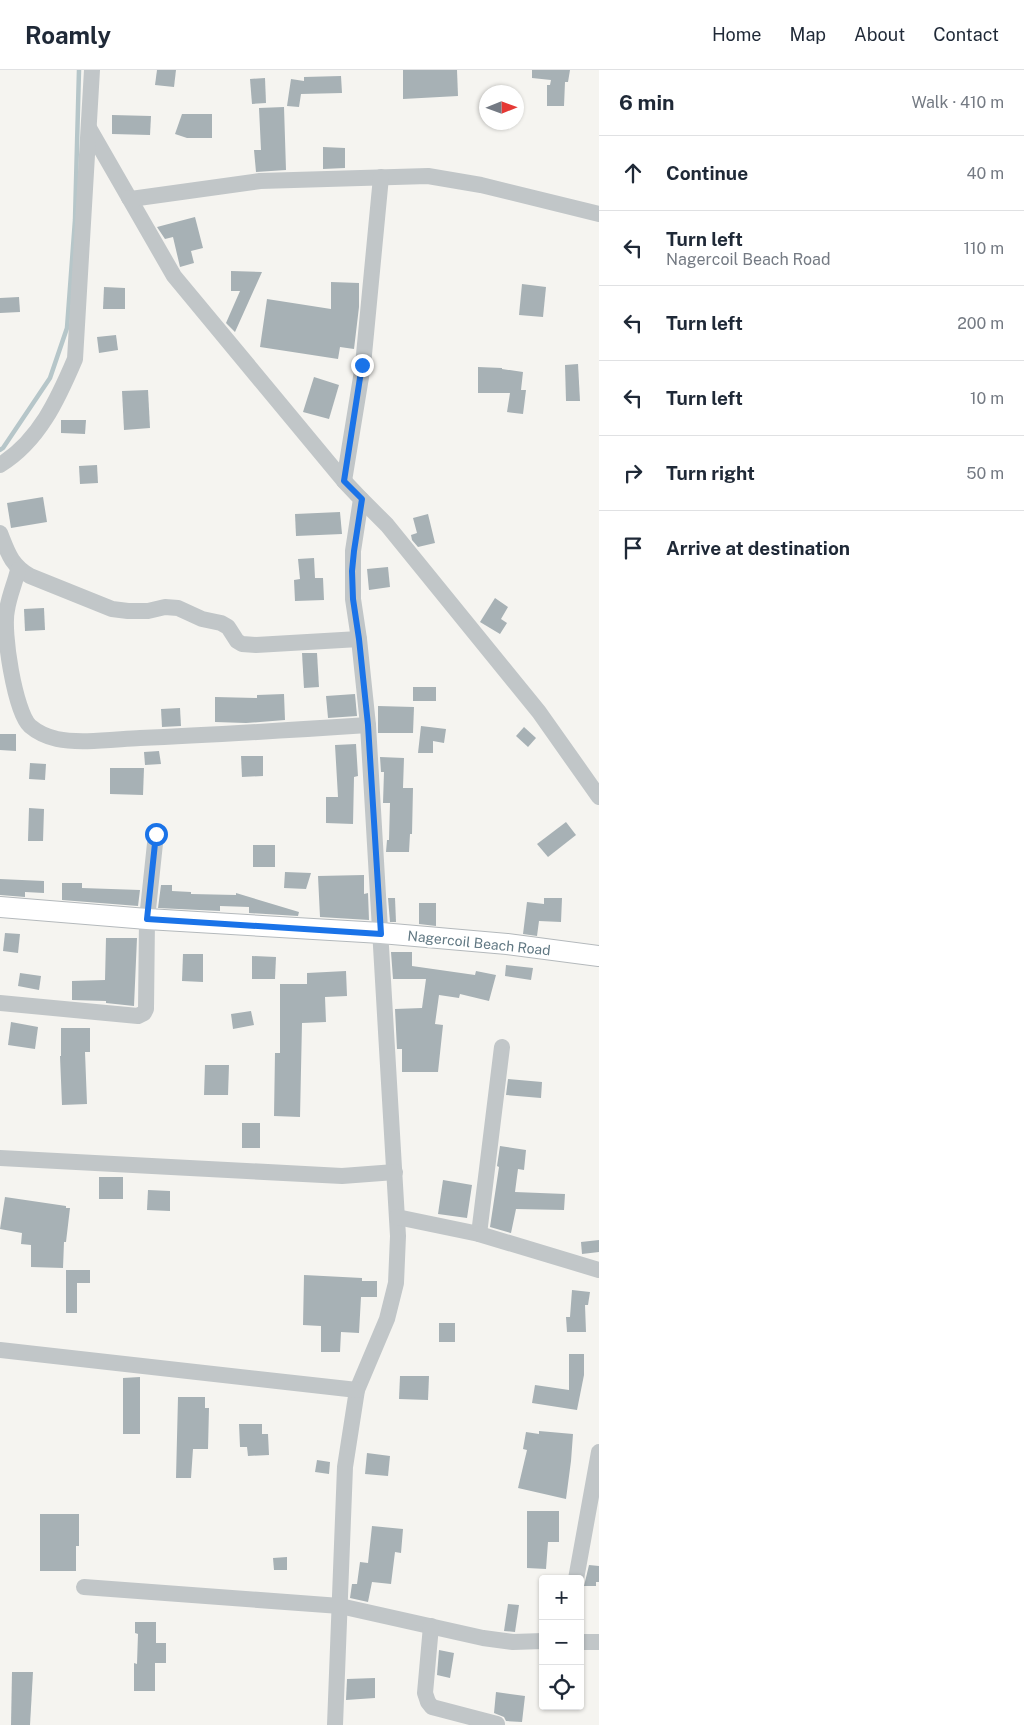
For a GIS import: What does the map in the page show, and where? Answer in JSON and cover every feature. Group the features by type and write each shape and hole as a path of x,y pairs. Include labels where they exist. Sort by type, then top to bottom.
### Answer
{"main road":[{"name":"Nagercoil Beach Road","path":"0,907 507,944 599,956"}],"street":[{"path":"0,465 26,443 45,421 76,359 92,70"},
{"path":"89,128 174,276 344,481 387,526 539,712 599,797"},
{"path":"129,198 260,181 428,176 481,185 599,214"},
{"path":"344,481 362,365 381,177"},
{"path":"335,1725 346,1467 357,1390 387,1319 396,1283 398,1236 368,725 353,599 352,571 362,499"},
{"path":"0,533 9,557 18,570 112,609 128,612 148,611 166,607 178,608 202,619 221,623 228,627 237,641 242,644 256,645 359,639"},
{"path":"18,570 6,610 6,633 10,666 23,719 31,728 44,734 58,739 83,740 200,736 368,725"},
{"path":"0,1003 142,1015 146,1009 147,919 156,834"},
{"path":"479,1234 502,1047"},
{"path":"0,1158 342,1176 395,1172"},
{"path":"397,1218 479,1234 599,1270"},
{"path":"0,1350 357,1390"},
{"path":"577,1575 599,1452"},
{"path":"84,1587 340,1606 483,1638 513,1642 539,1642"},
{"path":"430,1626 425,1693 432,1708 497,1724"},
{"path":"584,1642 599,1642"}],"building":[{"path":"157,70 176,70 174,87 155,85"},
{"path":"403,70 457,70 458,96 403,99"},
{"path":"532,70 570,70 568,82 565,82 564,106 547,106 547,85 550,85 551,80 532,78"},
{"path":"341,76 342,93 301,94 299,107 287,106 291,79 304,81 304,77"},
{"path":"265,78 266,103 252,104 250,79"},
{"path":"284,107 286,170 256,172 254,150 261,150 259,108"},
{"path":"182,114 212,114 212,138 187,138 175,134"},
{"path":"112,115 151,116 150,135 112,134"},
{"path":"323,147 345,148 345,168 323,169"},
{"path":"195,217 203,248 191,251 194,263 180,267 173,237 165,239 157,227"},
{"path":"231,271 262,272 235,332 226,323 240,291 231,291"},
{"path":"331,282 359,283 359,307 354,349 340,347 338,359 260,347 267,299 331,309"},
{"path":"522,284 546,287 543,317 519,315"},
{"path":"104,287 125,288 125,309 103,309"},
{"path":"19,297 20,312 0,313 0,298"},
{"path":"116,335 118,350 99,353 97,337"},
{"path":"578,364 580,401 566,401 565,365"},
{"path":"478,367 502,368 523,372 521,390 526,390 523,414 507,412 510,393 478,393"},
{"path":"314,377 339,385 329,419 303,412"},
{"path":"148,390 150,428 124,430 122,391"},
{"path":"61,420 86,420 85,434 61,433"},
{"path":"97,465 98,483 80,484 79,466"},
{"path":"43,497 47,522 11,528 7,503"},
{"path":"340,512 342,534 296,536 295,514"},
{"path":"428,514 435,543 418,547 412,540 411,535 417,533 413,518"},
{"path":"314,558 315,578 323,578 324,600 295,601 294,580 300,579 298,559"},
{"path":"388,567 390,587 369,590 367,569"},
{"path":"495,598 508,607 501,619 507,623 500,634 480,622"},
{"path":"44,608 45,630 25,631 24,609"},
{"path":"302,653 317,653 319,687 304,688"},
{"path":"413,687 436,687 436,701 413,701"},
{"path":"284,694 285,720 246,723 215,722 215,697 257,698 257,695"},
{"path":"355,694 357,716 328,718 326,696"},
{"path":"378,706 414,707 413,733 378,733"},
{"path":"180,708 181,726 162,727 161,709"},
{"path":"421,726 446,729 444,743 433,741 433,753 418,753"},
{"path":"524,727 536,738 528,747 516,736"},
{"path":"0,734 16,734 16,751 0,750"},
{"path":"356,744 358,776 354,777 353,824 326,823 326,797 338,797 335,745"},
{"path":"159,751 161,764 145,765 144,752"},
{"path":"241,756 263,756 263,776 242,777"},
{"path":"380,757 404,758 403,788 413,788 412,834 410,834 409,852 386,852 387,840 389,840 390,803 383,803 384,772 381,772"},
{"path":"30,763 46,764 45,780 29,779"},
{"path":"110,768 144,768 143,795 110,794"},
{"path":"29,808 44,809 43,841 28,841"},
{"path":"566,822 576,835 548,857 537,844"},
{"path":"253,845 275,845 275,867 253,867"},
{"path":"285,872 311,873 306,889 284,888"},
{"path":"364,875 364,894 368,893 369,920 320,917 318,876"},
{"path":"0,879 44,881 44,893 25,892 25,897 0,895"},
{"path":"62,883 82,883 82,888 140,890 138,906 62,900"},
{"path":"161,885 172,885 172,891 191,892 191,894 236,895 236,893 299,912 298,916 249,913 249,907 220,906 220,911 158,908"},
{"path":"388,898 395,898 396,922 390,922"},
{"path":"544,898 562,898 561,922 539,921 537,936 523,934 527,902 544,904"},
{"path":"419,903 436,903 436,926 419,924"},
{"path":"5,933 20,934 18,953 3,951"},
{"path":"106,938 137,938 134,1006 106,1003 106,1001 72,1000 72,981 105,980"},
{"path":"391,952 412,952 412,966 475,975 476,971 496,975 489,1001 460,994 459,998 439,995 435,1024 443,1025 438,1072 402,1072 402,1049 397,1049 395,1009 422,1008 426,979 393,979"},
{"path":"183,954 203,954 203,982 182,981"},
{"path":"252,956 276,957 275,979 252,979"},
{"path":"506,965 533,968 531,980 505,976"},
{"path":"346,971 347,996 325,997 326,1022 302,1023 300,1117 274,1116 275,1053 280,1053 280,984 307,984 307,973"},
{"path":"20,973 41,976 39,990 18,986"},
{"path":"251,1011 254,1025 233,1029 231,1014"},
{"path":"11,1022 38,1027 35,1049 8,1045"},
{"path":"61,1028 90,1028 90,1052 85,1052 87,1104 62,1105"},
{"path":"205,1065 229,1065 228,1095 204,1095"},
{"path":"508,1079 542,1082 541,1098 506,1095"},
{"path":"242,1123 260,1123 260,1148 242,1148"},
{"path":"500,1146 526,1150 524,1170 518,1169 515,1192 565,1194 564,1210 516,1209 511,1233 490,1227 499,1167 497,1166"},
{"path":"99,1177 123,1177 123,1199 99,1199"},
{"path":"443,1180 472,1185 467,1218 438,1214"},
{"path":"148,1190 170,1191 170,1211 147,1210"},
{"path":"5,1197 70,1208 66,1242 64,1242 63,1268 31,1267 31,1245 21,1244 22,1233 0,1229"},
{"path":"599,1240 599,1252 582,1254 581,1242"},
{"path":"66,1270 90,1270 90,1283 77,1283 77,1313 66,1313"},
{"path":"304,1275 362,1278 362,1281 377,1281 377,1297 361,1297 359,1333 341,1332 340,1352 321,1352 321,1326 303,1325"},
{"path":"572,1290 590,1292 588,1305 585,1305 586,1332 567,1332 566,1317 570,1317"},
{"path":"439,1323 455,1323 455,1342 439,1342"},
{"path":"569,1354 584,1354 584,1375 577,1410 532,1403 535,1385 569,1390"},
{"path":"400,1376 429,1376 428,1400 399,1399"},
{"path":"140,1377 140,1434 123,1434 123,1378"},
{"path":"178,1397 205,1397 205,1408 209,1408 208,1449 193,1449 191,1478 176,1478"},
{"path":"239,1424 262,1424 262,1434 268,1434 269,1455 248,1456 247,1447 240,1447"},
{"path":"539,1431 573,1434 566,1499 518,1488 527,1450 523,1449 526,1432 539,1434"},
{"path":"367,1453 390,1456 388,1476 365,1474"},
{"path":"317,1460 330,1462 329,1474 315,1472"},
{"path":"527,1511 559,1511 559,1542 548,1542 546,1569 527,1568"},
{"path":"40,1514 79,1514 79,1546 76,1546 76,1571 40,1571"},
{"path":"372,1526 403,1529 401,1553 395,1552 391,1584 372,1582 368,1602 350,1598 352,1584 357,1584 360,1562 368,1563"},
{"path":"287,1557 287,1570 274,1570 273,1558"},
{"path":"589,1565 599,1566 599,1582 596,1582 596,1586 584,1586"},
{"path":"508,1604 519,1605 515,1632 504,1631"},
{"path":"135,1622 156,1622 156,1643 166,1643 166,1663 155,1663 155,1691 134,1691 134,1663 137,1664 138,1634 135,1633"},
{"path":"439,1650 454,1653 450,1678 437,1675"},
{"path":"12,1672 33,1672 30,1725 11,1725"},
{"path":"375,1678 375,1698 346,1700 347,1679"},
{"path":"496,1692 525,1696 522,1722 506,1721 504,1717 494,1713"}],"waterway":[{"path":"0,450 50,378 67,328 75,220 79,70"}],"route":[{"path":"156,834 147,919 381,934 368,725 353,599 352,571 362,499 344,481 362,365"}]}
